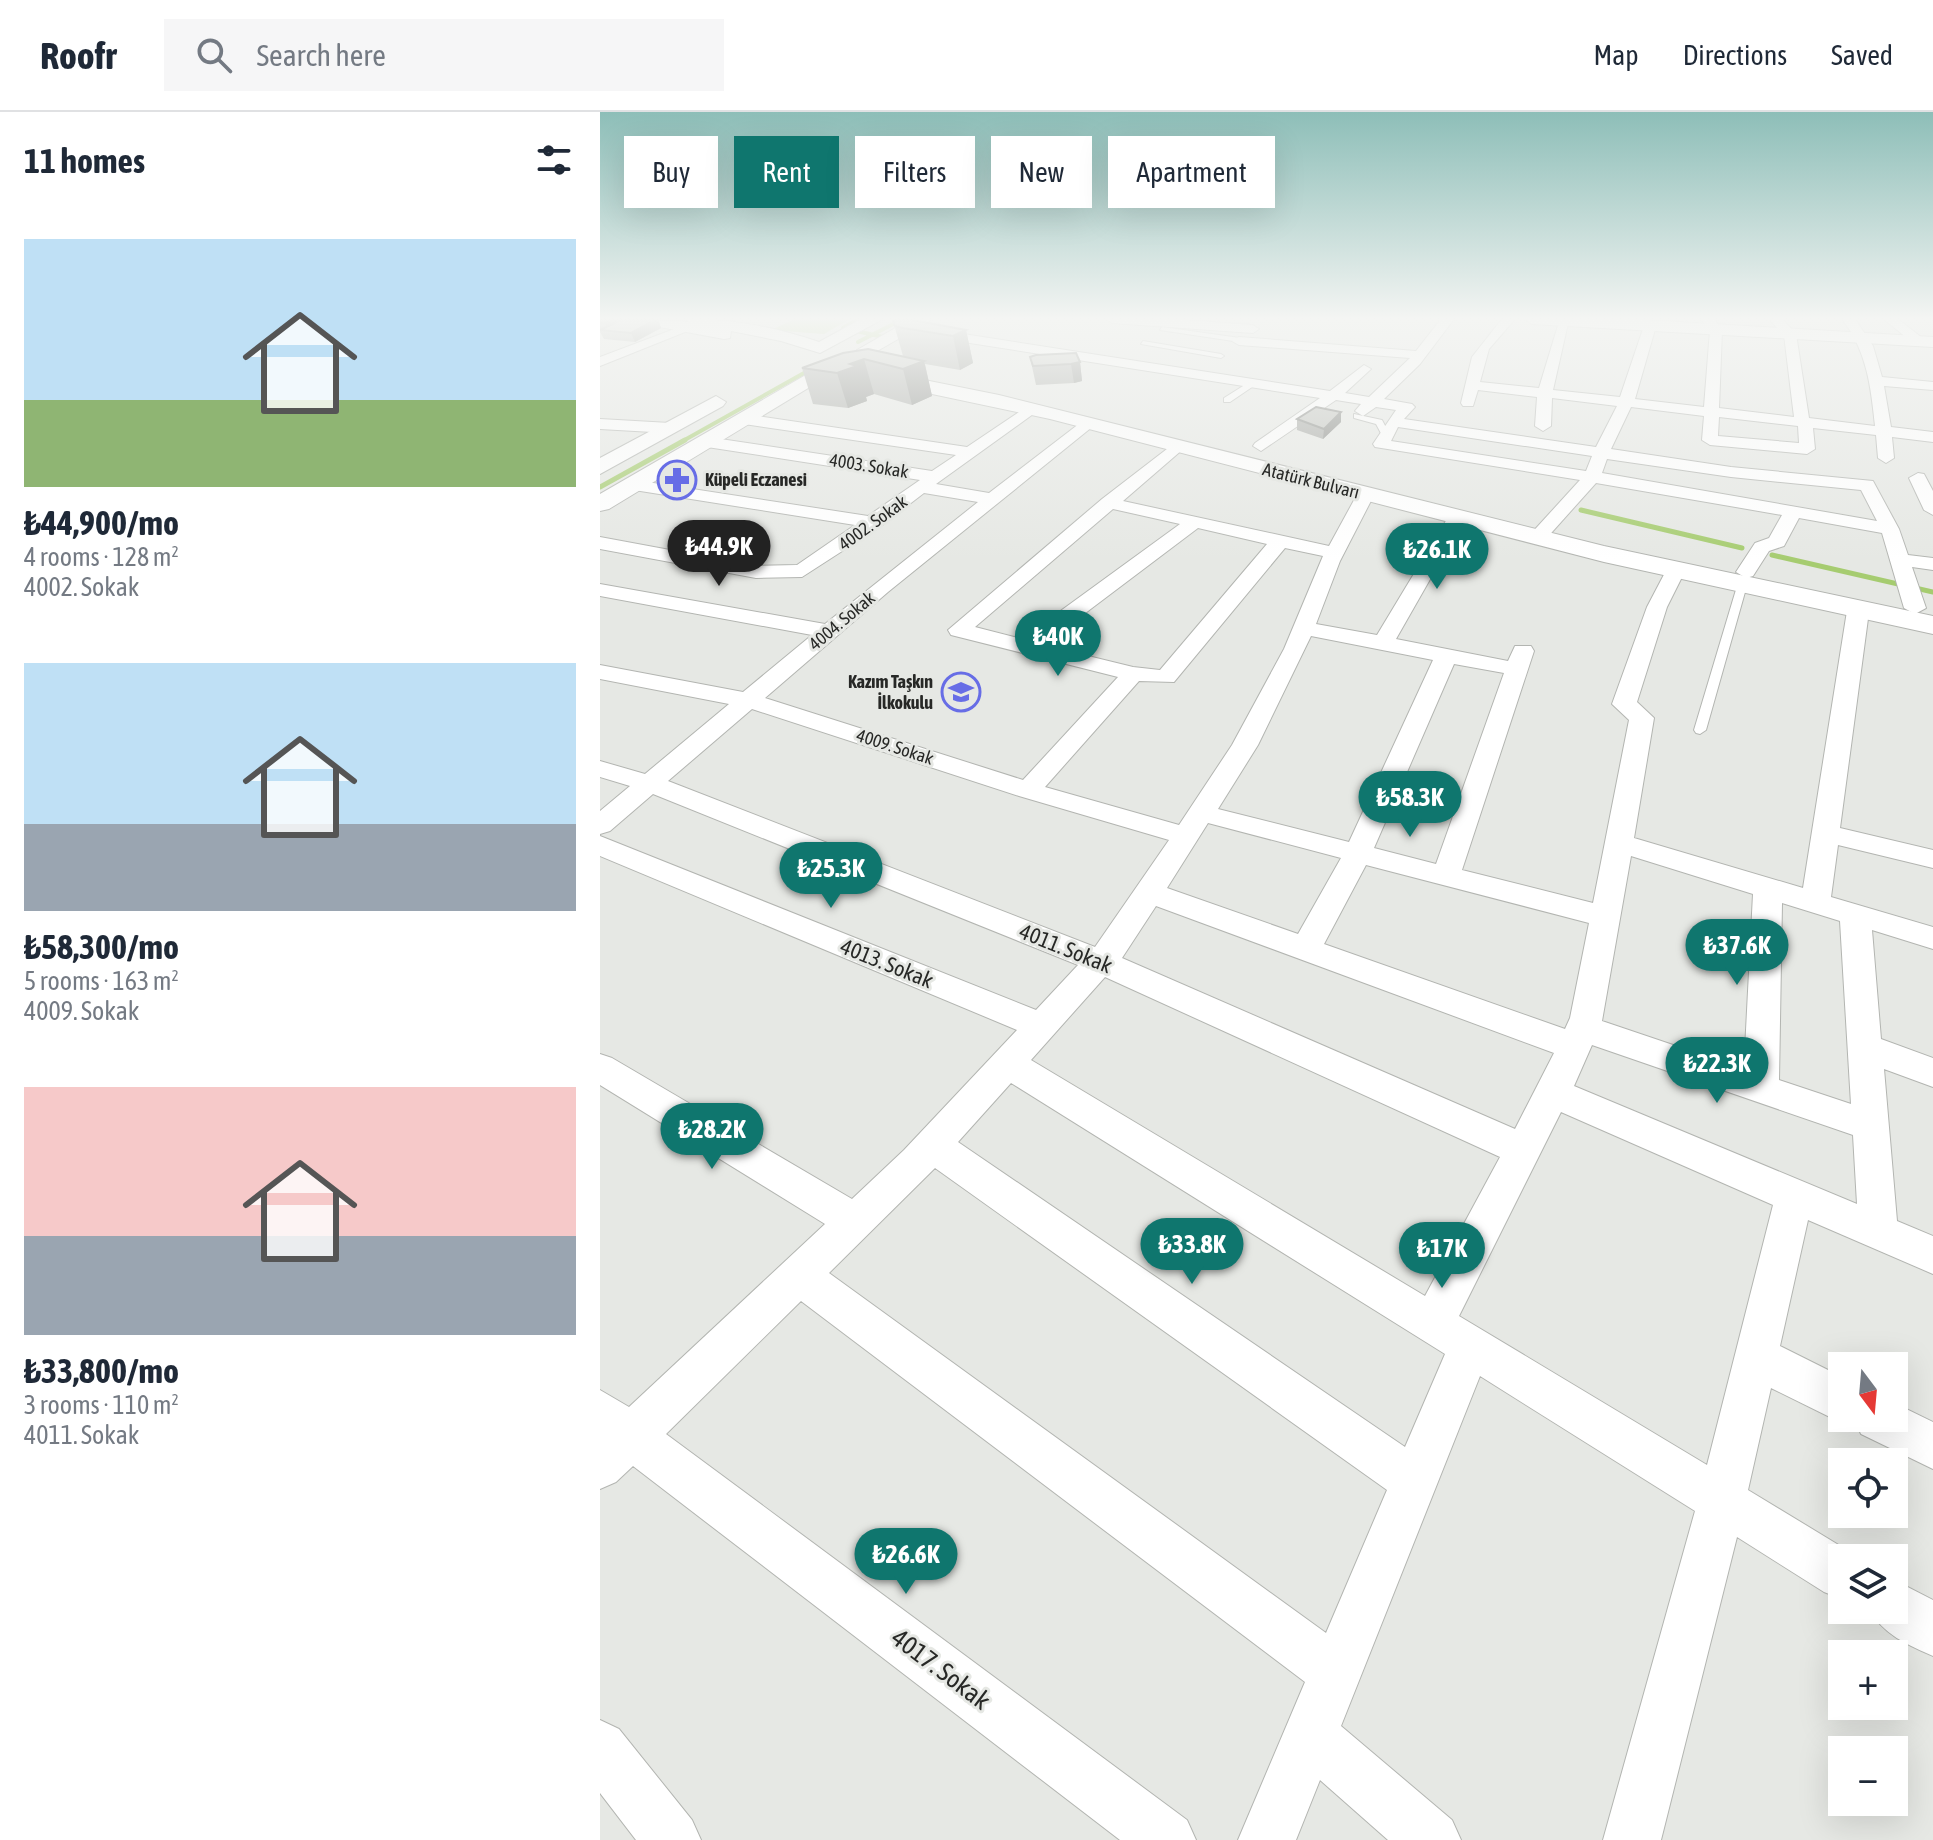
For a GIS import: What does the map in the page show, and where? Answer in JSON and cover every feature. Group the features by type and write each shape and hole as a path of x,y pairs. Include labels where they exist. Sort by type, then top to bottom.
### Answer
{"main road":[{"path":"600,467 720,400"},
{"path":"600,504 744,419 765,400"},
{"name":"Atatürk Bulvarı","path":"989,400 1456,518 1544,530 1676,569 1916,598"},
{"name":"Atatürk Bulvarı","path":"1030,400 1744,578 1858,611 1933,625"}],"street":[{"path":"1261,446 1328,400"},
{"path":"1357,400 1407,407 1381,444 1890,529"},
{"path":"1357,416 1375,400"},
{"path":"1467,410 1469,400"},
{"path":"1543,426 1545,400"},
{"path":"1599,400 1933,437"},
{"path":"1544,530 1591,478 1627,400"},
{"path":"1711,400 1710,440 1807,449 1800,400"},
{"path":"1883,400 1886,458"},
{"name":"4002. Sokak","path":"600,543 756,572 802,571 1031,409"},
{"path":"744,419 971,452"},
{"name":"4004. Sokak","path":"600,825 751,701 829,631 1089,423"},
{"path":"600,424 670,428"},
{"path":"1390,429 1603,451 1731,472 1867,485 1890,529 1899,560 1916,598"},
{"name":"4003. Sokak","path":"707,442 929,482 992,499"},
{"path":"1176,447 959,630 1133,674 1166,677 1280,541"},
{"path":"1933,480 1918,478 1933,510"},
{"path":"634,485 874,522"},
{"path":"611,1438 799,1275 855,1221 932,1145 1117,943 1245,745 1304,628 1335,553 1365,495"},
{"path":"1108,503 1335,553"},
{"path":"1744,578 1762,547 1777,542 1793,511"},
{"path":"1383,643 1456,518"},
{"path":"1027,646 1195,522"},
{"path":"1899,560 1933,564"},
{"path":"1267,1840 1414,1481 1451,1334 1523,1150 1578,1037 1606,917 1642,718 1624,704 1657,607 1676,569"},
{"path":"600,590 829,631"},
{"path":"1816,901 1858,611"},
{"path":"1304,628 1446,656 1520,660 1446,876"},
{"path":"1305,949 1358,853 1446,656"},
{"name":"4009. Sokak","path":"600,672 751,701 1028,790 1358,853 1606,917"},
{"path":"1028,790 1133,674"},
{"name":"4011. Sokak","path":"600,769 651,784 1100,961 1523,1150"},
{"path":"1826,833 1933,859"},
{"path":"1620,843 1933,938"},
{"name":"4013. Sokak","path":"600,845 1041,1026"},
{"path":"1761,1089 1768,887"},
{"path":"1150,893 1305,949 1578,1037 1761,1089 1871,1126"},
{"path":"1855,912 1878,1230"},
{"path":"1865,1047 1933,1073"},
{"path":"1007,1063 1828,1565"},
{"path":"600,1068 855,1221"},
{"path":"1553,1093 1933,1255"},
{"path":"932,1145 1414,1481"},
{"path":"1632,1840 1722,1500 1795,1194"},
{"path":"799,1275 1336,1673"},
{"path":"1756,1357 1828,1394"},
{"path":"1905,1432 1933,1446"},
{"name":"4017. Sokak","path":"611,1438 1167,1840"},
{"path":"1908,1614 1933,1630"},
{"path":"1310,1736 1432,1840"},
{"path":"600,1748 672,1840"}],"lane":[{"path":"1357,416 1379,422 1390,429"},
{"path":"1700,730 1744,578"}],"building":[{"path":"1316,407 1341,412 1324,429 1297,419"}],"waterway":[{"path":"681,442 757,400"},
{"path":"600,487 685,440"},
{"path":"1581,510 1742,548"},
{"path":"1772,555 1933,592"}],"place":[{"name":"Küpeli Eczanesi","path":"677,480"},
{"name":"Kazım Taşkın İlkokulu","path":"961,692"}]}
